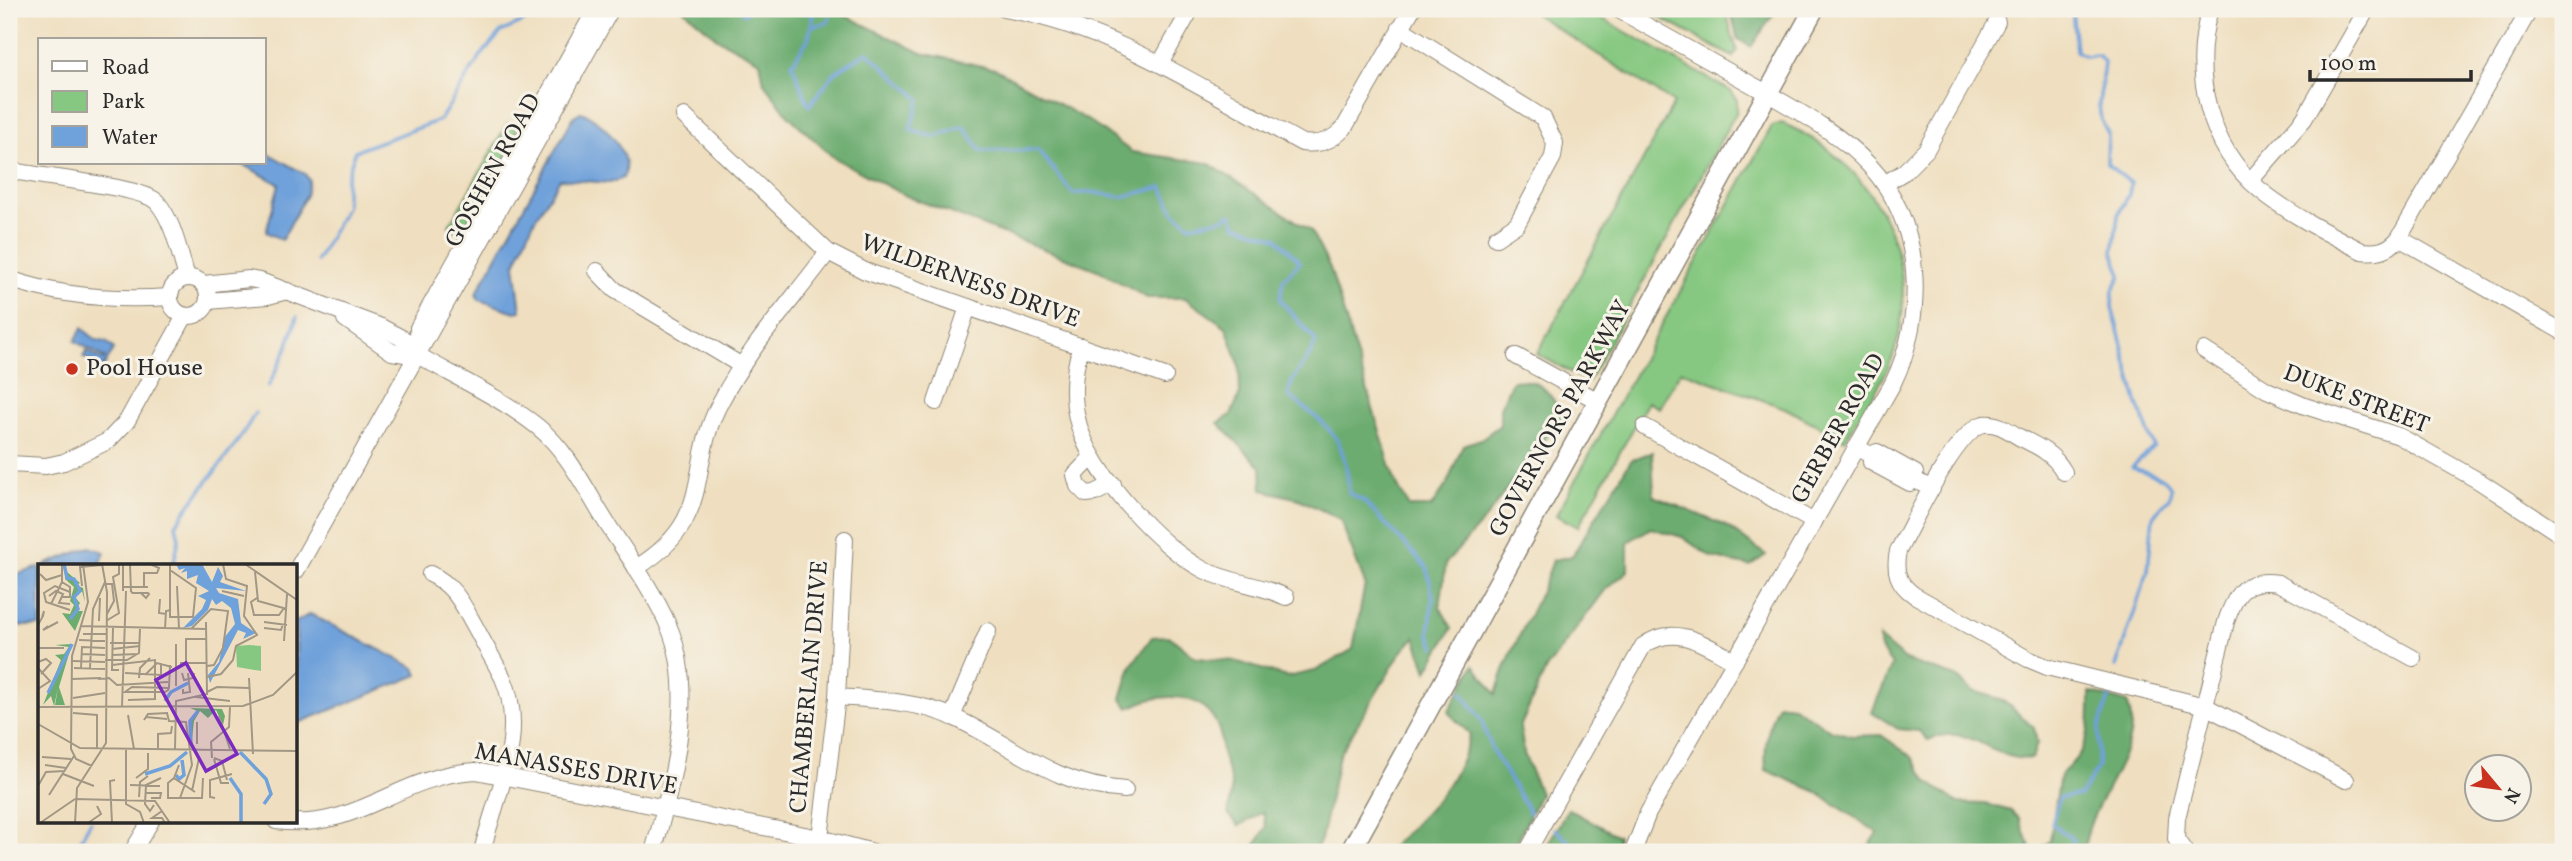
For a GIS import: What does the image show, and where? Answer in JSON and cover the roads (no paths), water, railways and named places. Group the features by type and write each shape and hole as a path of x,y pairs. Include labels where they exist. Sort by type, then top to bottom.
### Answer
{"main road":[{"name":"GOVERNORS PARKWAY","path":"1350,852 1814,9"}],"street":[{"name":"GOSHEN ROAD","path":"419,356 418,328 596,9"},
{"name":"GOSHEN ROAD","path":"298,568 419,356 611,9"},
{"path":"1004,9 1024,10 1086,31 1160,64 1302,143 1314,144 1336,136 1344,128 1412,9"},
{"path":"1160,64 1191,9"},
{"name":"GERBER ROAD","path":"1617,9 1768,94 1845,142 1884,184 1906,232 1915,272 1916,303 1901,367 1864,451 1814,522 1648,813 1633,852"},
{"path":"2210,9 2202,57 2206,97 2221,141 2250,181 2295,214 2362,251 2381,251 2399,238 2530,9"},
{"path":"2250,181 2304,119 2367,9"},
{"path":"1884,184 1904,172 1926,150 1997,22"},
{"path":"1401,28 1544,118 1552,130 1555,143 1553,157 1517,224 1496,238"},
{"name":"WILDERNESS DRIVE","path":"684,116 828,253 865,271 1165,376"},
{"path":"9,170 121,189 155,200 166,216 187,277 204,284 249,279 287,291 339,314 381,327 409,342 419,356 528,420 549,437 636,568 669,627 680,671 678,731 666,808 653,852"},
{"path":"2399,238 2563,332"},
{"path":"636,568 664,548 687,516 697,491 714,415 742,366 828,253"},
{"path":"597,271 615,290 742,366"},
{"path":"185,316 174,309 170,297 173,286 187,277"},
{"path":"9,279 79,297 131,300 170,297"},
{"path":"9,464 46,467 64,462 108,441 127,421 185,316 202,311 208,301 204,284"},
{"path":"208,301 268,296 287,291"},
{"path":"936,401 968,307"},
{"path":"1081,346 1074,377 1075,409 1083,440 1146,526 1188,561 1222,577 1286,597"},
{"name":"DUKE STREET","path":"2204,350 2267,390 2399,436 2479,481 2563,536"},
{"path":"1516,356 1598,401"},
{"path":"2064,472 2056,457 1996,425 1987,424 1970,431 1959,443 1898,551 1897,576 1910,593 2047,667 2205,706 2346,780"},
{"path":"1645,427 1814,522"},
{"path":"1864,451 1871,462 1910,483 1915,480 1933,489"},
{"path":"1093,457 1081,465 1075,475 1078,486 1086,494 1095,493 1113,484"},
{"name":"CHAMBERLAIN DRIVE","path":"820,838 836,697 845,539"},
{"path":"430,574 447,583 460,598 503,679 512,724 504,776 482,852"},
{"path":"2185,852 2176,839 2175,830 2232,605 2239,593 2260,580 2278,583 2413,658"},
{"path":"953,717 988,631"},
{"path":"1527,852 1643,646 1659,637 1681,635 1735,662"},
{"path":"836,697 905,704 953,717 1054,774 1088,786 1125,790"},
{"name":"MANASSES DRIVE","path":"292,822 307,823 339,818 414,783 444,774 476,771 820,838 873,852"},
{"path":"132,852 150,822"}],"water":[{"path":"581,112 598,122 614,139 624,159 623,178 610,183 560,179 534,221 515,264 521,311 515,312 479,300 476,294 574,116"},
{"path":"266,152 305,174 309,180 306,195 282,240 266,232 279,184 242,164 266,164"},
{"path":"82,328 96,340 106,342 114,349 103,368 83,357 87,351 103,360 105,358 75,341"},
{"path":"90,547 105,552 100,564 47,564"},
{"path":"38,568 38,626 9,626 9,577"},
{"path":"310,614 415,668 418,675 298,723 298,621"}],"waterway":[{"path":"317,261 346,207 346,181 355,151 440,120 480,57 501,32 551,9"},
{"path":"740,9 744,14 751,9"},
{"path":"804,9 813,17 808,39 792,64 809,106 834,73 867,52 920,99 910,130 935,137 964,126 981,151 1038,150 1073,194 1091,192 1122,197 1162,187 1174,212 1190,225 1222,219 1231,214 1236,225 1277,238 1300,262 1283,280 1280,300 1316,341 1293,380 1288,395 1334,435 1344,458 1349,493 1365,502 1427,568 1433,597 1429,633 1435,647"},
{"path":"2072,9 2076,51 2086,56 2098,55 2104,62 2099,105 2101,120 2108,133 2107,164 2131,183 2129,194 2118,215 2113,253 2121,275 2113,290 2112,307 2137,402 2154,447 2132,467 2160,477 2171,489 2169,498 2153,516 2148,571 2116,667"},
{"path":"812,26 827,23 830,17"},
{"path":"268,387 287,348 297,317"},
{"path":"173,564 179,539 176,525 247,428 255,413"},
{"path":"1461,692 1481,719 1492,750 1530,813"},
{"path":"2070,852 2074,840 2052,824 2059,798 2081,795 2098,767 2099,727 2110,695"},
{"path":"74,852 90,822"},
{"path":"1555,829 1580,852"}],"place":[{"name":"Pool House","path":"72,369"}]}
